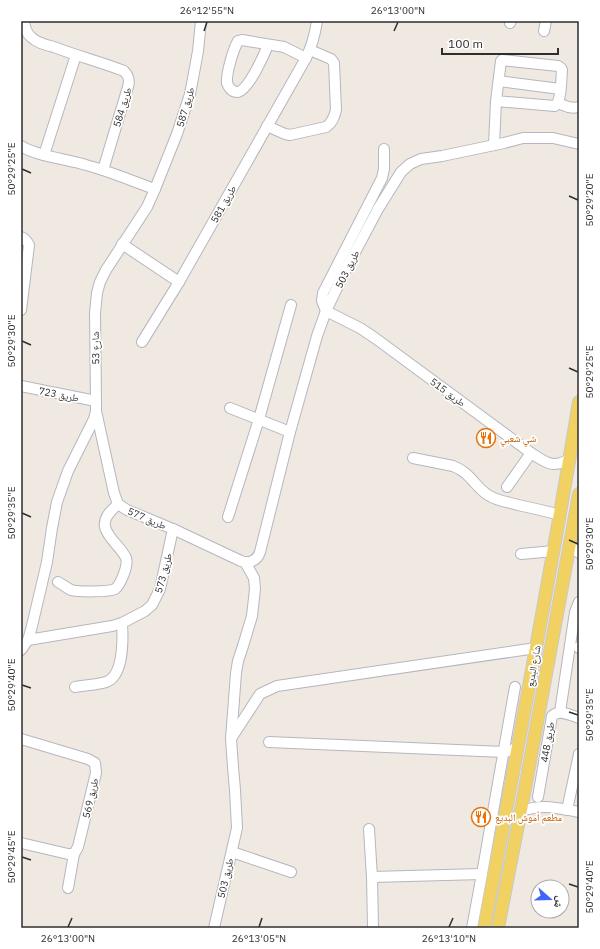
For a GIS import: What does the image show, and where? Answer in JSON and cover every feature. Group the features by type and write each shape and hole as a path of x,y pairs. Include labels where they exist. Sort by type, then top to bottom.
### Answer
{"main road":[{"name":"شارع البديع","path":"484,928 554,551 579,402"},
{"name":"شارع البديع","path":"499,927 520,812 574,549 579,496"}],"street":[{"name":"طريق 584","path":"24,21 28,34 33,39 76,55 124,70 128,75 130,81 103,170"},
{"name":"طريق 587","path":"155,189 177,134 190,94 198,51 200,21"},
{"name":"طريق 581","path":"142,342 179,282 308,54 315,35 317,21"},
{"path":"267,126 290,135 326,127 330,124 336,110 334,63 331,59 288,49 268,45 242,40 238,41 233,52 228,73 227,83 229,88 234,92 242,90 260,63 268,45"},
{"path":"44,155 76,55"},
{"path":"494,145 496,101 500,62 502,60 558,66 561,68 558,103"},
{"path":"499,81 560,89"},
{"path":"496,101 555,106 558,103"},
{"path":"558,103 568,107 579,107"},
{"name":"طريق 503","path":"214,928 237,828 231,739 238,661 244,646 252,616 255,589 254,578 245,562 252,562 259,556 290,432 317,336 326,311 344,273 378,209 401,172 410,164 421,159 442,156 523,138 553,138 579,144"},
{"path":"21,146 25,149 44,155 103,170 155,189"},
{"path":"326,311 322,301 324,293 382,178 384,169 384,149"},
{"name":"شارع 53","path":"21,650 28,640 41,592 57,502 68,471 94,419 96,406 95,313 97,293 100,282 122,244 147,207 155,189"},
{"path":"21,237 27,240 29,245 21,310"},
{"path":"122,244 179,282"},
{"path":"228,517 259,419 291,305"},
{"name":"طريق 515","path":"326,311 360,328 375,338 531,453 550,464 562,463 570,458"},
{"name":"طريق 723","path":"21,386 96,406"},
{"name":"طريق 577","path":"96,406 114,493 118,504 127,510 245,562"},
{"path":"230,408 290,432"},
{"path":"507,487 531,453"},
{"path":"413,458 459,468 469,475 485,493 493,498 560,515"},
{"path":"58,582 72,590 83,592 115,589 120,583 126,570 126,558 110,537 105,527 106,518 109,512 118,504"},
{"name":"طريق 573","path":"28,640 112,626 122,623 145,611 152,605 160,590 173,529"},
{"path":"521,554 554,551"},
{"path":"560,712 575,615 579,602"},
{"path":"75,687 107,682 115,676 120,660 123,640 122,623"},
{"path":"231,739 260,694 277,686 536,648"},
{"path":"472,928 515,687"},
{"name":"طريق 448","path":"538,797 551,718 554,713 560,712 579,718"},
{"name":"طريق 569","path":"21,738 88,759 95,763 96,773 78,847 74,854"},
{"path":"269,742 504,752 512,750 519,744"},
{"path":"504,752 511,755 516,760"},
{"path":"567,810 579,754"},
{"path":"524,794 544,806"},
{"path":"520,812 544,806 579,812"},
{"path":"369,829 373,928"},
{"path":"21,843 68,854 74,854 68,888"},
{"path":"232,852 291,872"},
{"path":"372,877 482,874"}],"place":[{"name":"شي شعبي","path":"486,438"},
{"name":"مطعم أموش البديع","path":"481,817"}]}
